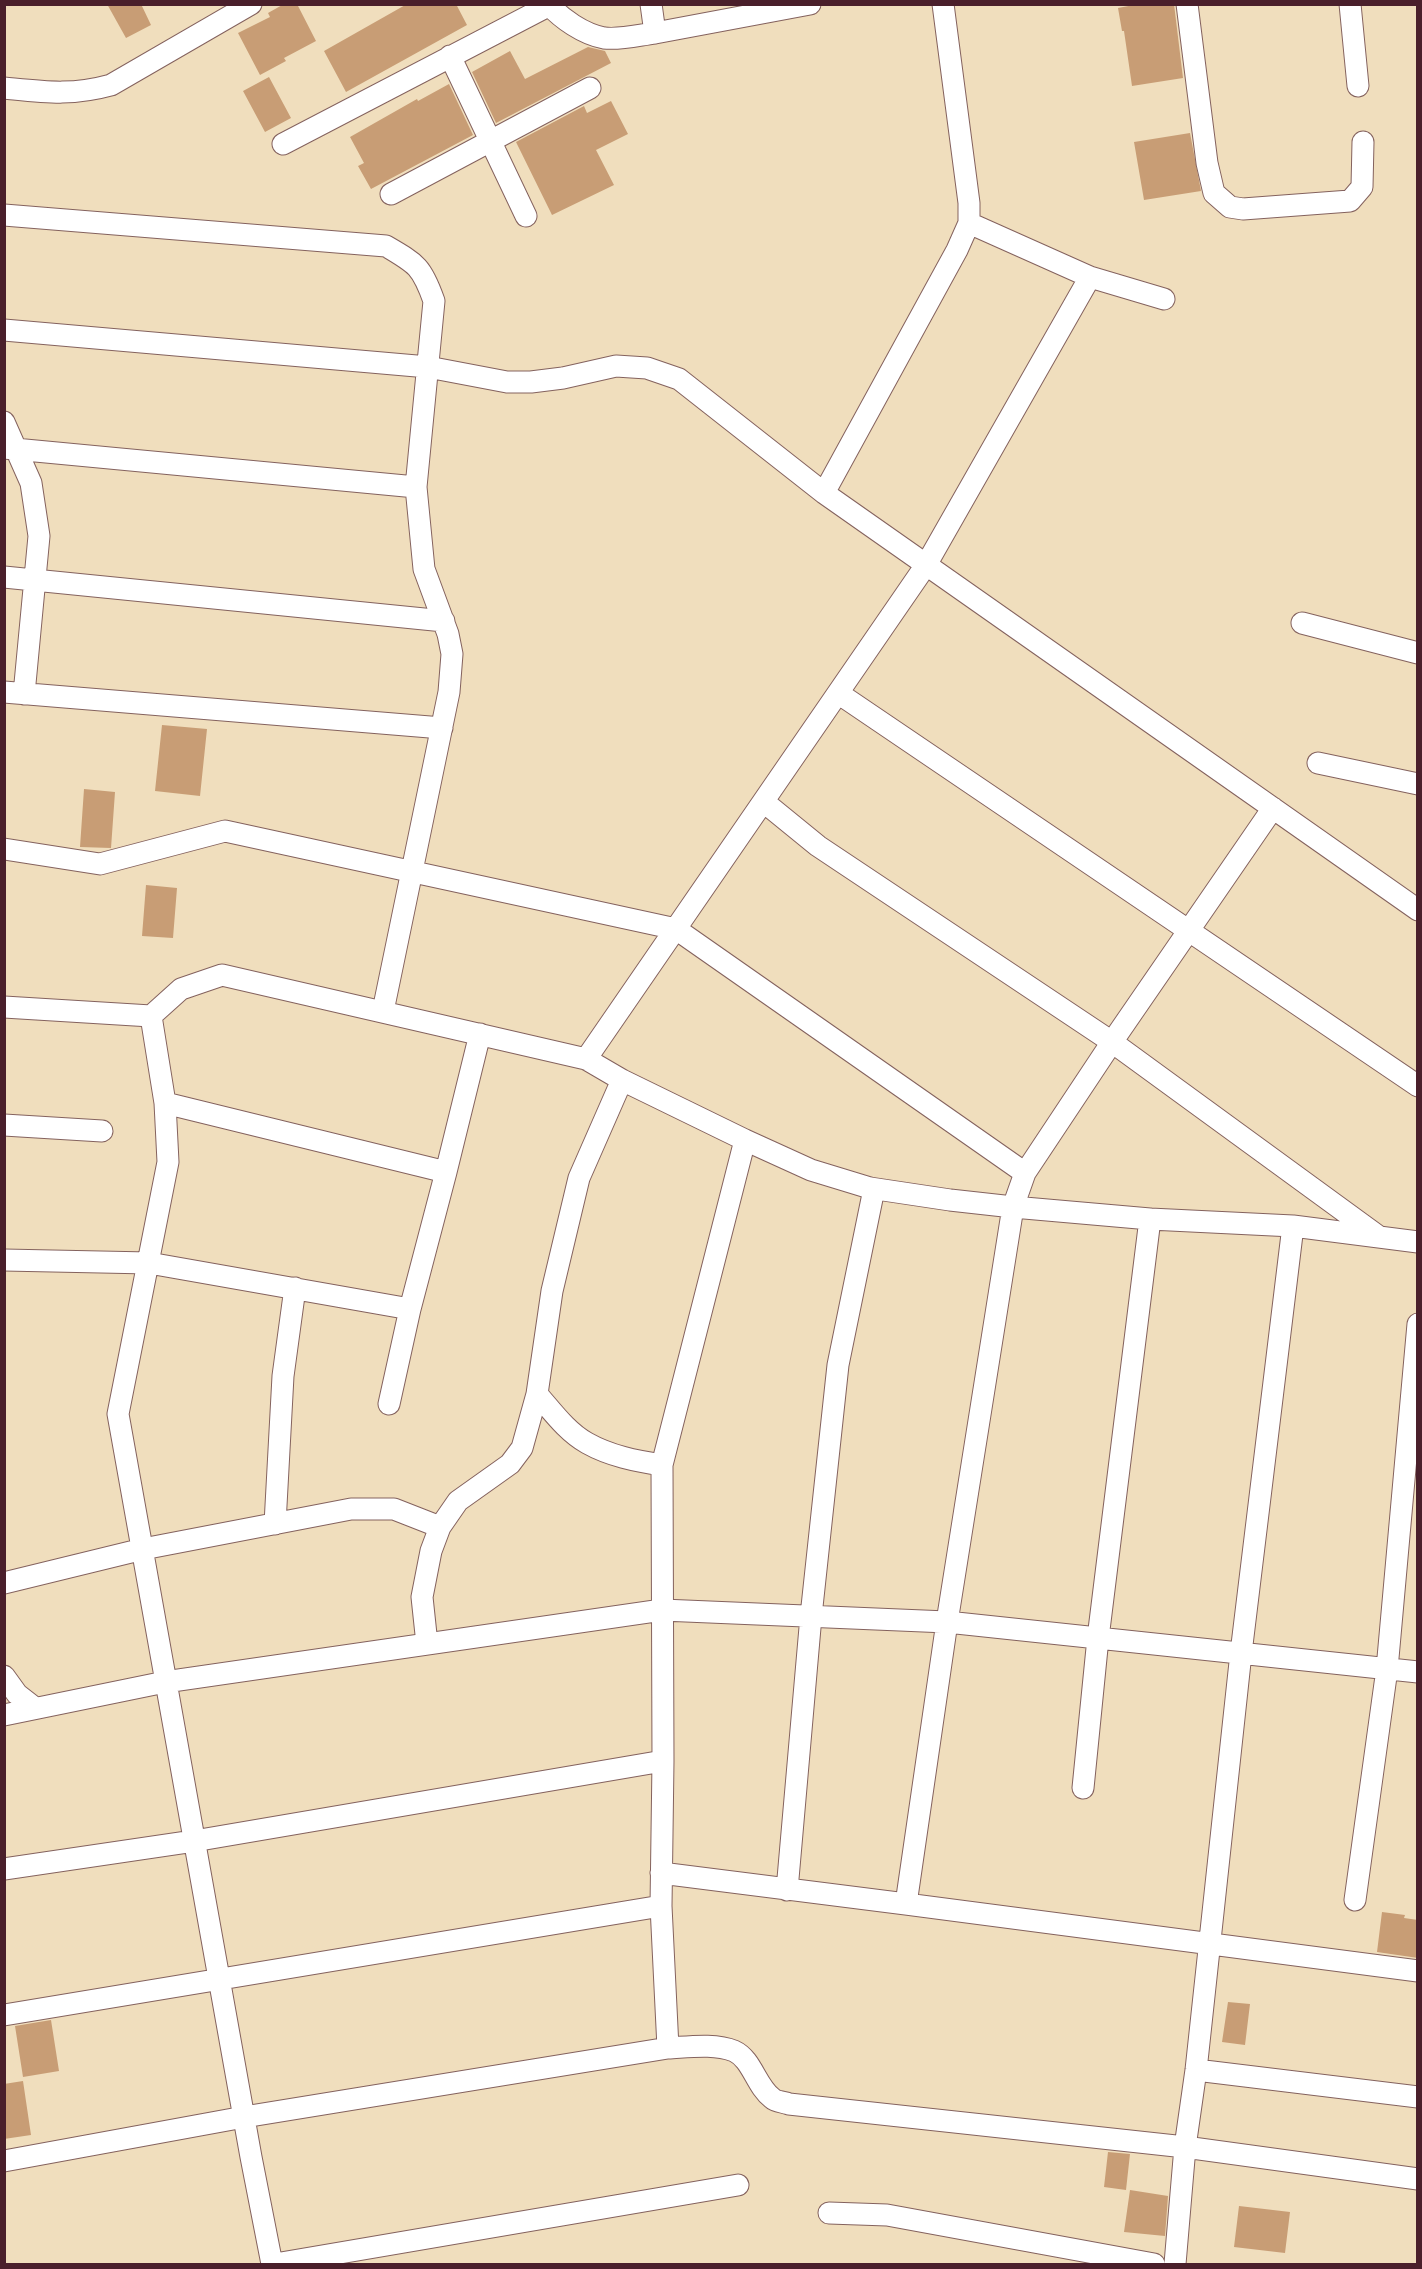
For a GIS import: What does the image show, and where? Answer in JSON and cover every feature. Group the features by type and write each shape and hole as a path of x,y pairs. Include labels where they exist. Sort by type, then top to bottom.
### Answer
{"street":[{"path":"4,88 59,94 86,92 111,85 251,4"},
{"path":"651,4 655,33"},
{"path":"283,144 548,5 567,22 603,38 625,38 810,4"},
{"path":"824,493 957,250 969,223 969,204 943,4"},
{"path":"1187,4 1207,163 1214,193 1230,207 1243,210 1350,201 1362,187 1363,142"},
{"path":"1350,4 1359,86"},
{"path":"450,56 526,216"},
{"path":"391,194 590,88"},
{"path":"4,215 386,246 409,260 423,273 434,301 416,487 424,569 444,621 452,654 449,692 383,1011"},
{"path":"969,223 1090,277 1164,299"},
{"path":"586,1059 926,565 1090,277"},
{"path":"4,330 428,367 507,382 563,378 616,366 647,368 679,379 824,493 1418,910"},
{"path":"4,422 11,449 31,483 39,536 36,580 14,693 442,728"},
{"path":"11,449 416,487"},
{"path":"4,577 444,621"},
{"path":"1302,623 1418,653"},
{"path":"838,693 1418,1086"},
{"path":"1318,763 1418,784"},
{"path":"764,802 818,846 1112,1042 1379,1237"},
{"path":"906,1904 947,1622 1012,1207 1025,1173 1273,808"},
{"path":"4,849 100,864 225,831 676,929 1025,1173"},
{"path":"4,1007 151,1016 182,989 222,975 586,1059 622,1080 811,1170 874,1188 1012,1207 1150,1219 1293,1226 1418,1242"},
{"path":"151,1016 165,1103 168,1162 118,1414 244,2117 274,2265 738,2185"},
{"path":"389,1404 410,1309 480,1034"},
{"path":"427,1644 422,1597 431,1551 440,1527 458,1501 510,1464 522,1449 537,1394 552,1291 579,1178 622,1080"},
{"path":"165,1103 446,1172"},
{"path":"4,1125 102,1131"},
{"path":"668,2048 661,1906 662,1465 745,1140"},
{"path":"787,1890 811,1616 838,1365 874,1188"},
{"path":"1083,1788 1098,1638 1150,1219"},
{"path":"1176,2265 1185,2147 1196,2070 1241,1653 1293,1226"},
{"path":"4,1260 149,1263 410,1309"},
{"path":"275,1524 283,1376 295,1288"},
{"path":"1355,1900 1387,1669 1418,1324"},
{"path":"537,1394 562,1422 586,1442 627,1460 662,1465"},
{"path":"4,1583 143,1549 351,1509 394,1509 440,1527"},
{"path":"4,1715 165,1682 662,1610 947,1622 1418,1672"},
{"path":"4,1676 17,1694 35,1708"},
{"path":"4,1869 194,1841 663,1761"},
{"path":"661,1873 1418,1971"},
{"path":"4,2015 661,1906"},
{"path":"4,2161 244,2117 668,2048 709,2047 734,2051 747,2062 759,2084 773,2100 789,2104 1185,2147 1418,2179"},
{"path":"1196,2070 1418,2097"},
{"path":"829,2213 888,2215 1154,2265"}],"building":[{"path":"107,4 141,4 151,25 126,38"},
{"path":"284,4 297,4 316,41 284,58 286,61 260,75 238,33 270,17 268,13"},
{"path":"407,4 456,4 467,25 346,92 324,51"},
{"path":"1139,4 1174,4 1183,78 1132,86 1124,31 1122,31 1118,8"},
{"path":"588,47 605,51 611,63 496,123 472,72 510,51 525,79"},
{"path":"269,77 291,118 265,132 243,91"},
{"path":"449,84 473,135 371,189 358,166 364,163 350,137 417,99 418,101"},
{"path":"611,101 628,134 596,150 614,185 552,215 516,142 584,106 587,113"},
{"path":"1190,133 1201,191 1144,200 1134,142"},
{"path":"162,725 207,729 200,796 155,791"},
{"path":"84,789 115,792 111,848 80,847"},
{"path":"146,885 177,888 173,938 142,936"},
{"path":"1382,1912 1405,1915 1404,1918 1418,1920 1418,1958 1377,1952"},
{"path":"1228,2002 1250,2004 1245,2045 1222,2042"},
{"path":"51,2020 59,2071 23,2077 15,2026"},
{"path":"23,2081 31,2135 4,2139 4,2084"},
{"path":"1108,2152 1130,2154 1126,2190 1104,2187"},
{"path":"1130,2190 1168,2196 1165,2236 1124,2232"},
{"path":"1239,2206 1290,2212 1285,2253 1234,2247"}]}
